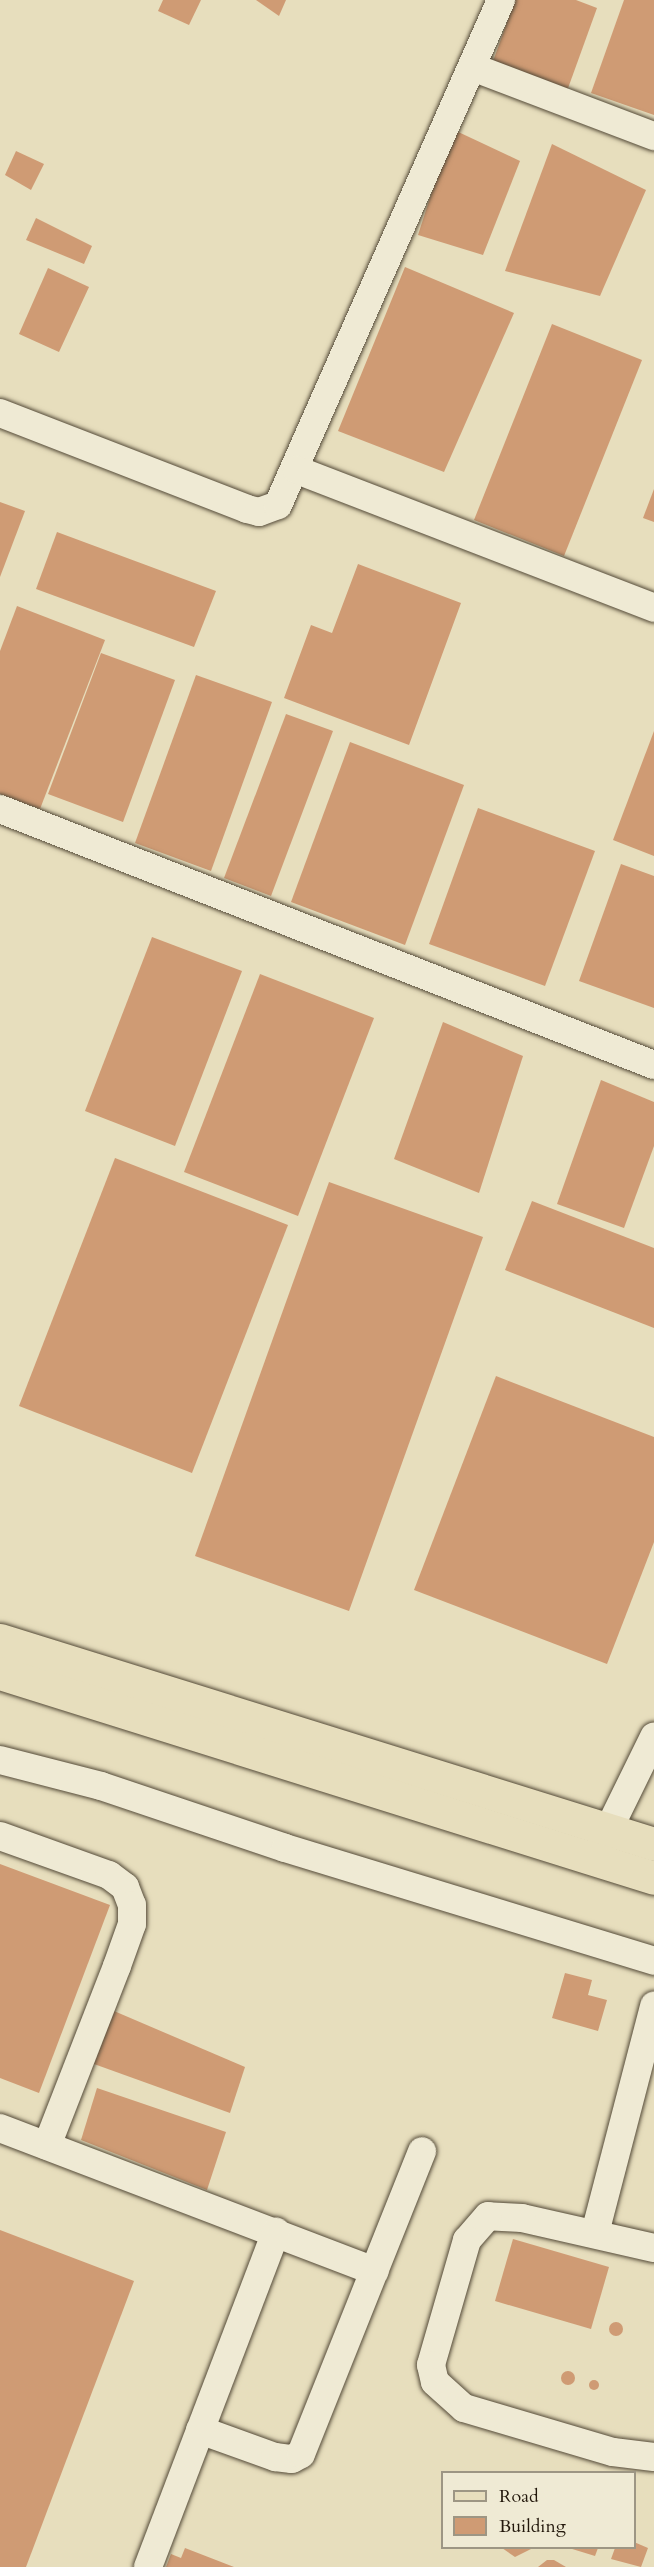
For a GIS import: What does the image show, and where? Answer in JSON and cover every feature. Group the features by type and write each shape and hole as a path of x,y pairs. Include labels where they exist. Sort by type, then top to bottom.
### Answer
{"main road":[{"path":"0,1640 601,1845 654,1878"},
{"path":"0,1673 601,1845 654,1844"}],"street":[{"path":"0,412 259,512 278,505 297,470 501,0"},
{"path":"472,67 654,136"},
{"path":"297,470 654,608"},
{"path":"0,809 654,1065"},
{"path":"601,1845 616,1819 654,1737"},
{"path":"0,1760 101,1786 330,1862 654,1961"},
{"path":"0,1836 109,1875 125,1887 132,1905 132,1924 47,2146"},
{"path":"595,2233 654,2006"},
{"path":"0,2128 375,2271"},
{"path":"200,2430 275,2457 292,2459 301,2454 422,2151"},
{"path":"654,2248 595,2233 500,2214 477,2225 453,2281 431,2365 435,2382 464,2408 492,2420 613,2452 654,2457"},
{"path":"148,2567 276,2232"}],"building":[{"path":"163,0 201,0 189,25 158,11"},
{"path":"256,0 286,0 279,16"},
{"path":"515,0 576,0 597,8 567,91 492,64"},
{"path":"624,0 654,0 654,115 591,93"},
{"path":"452,129 520,161 483,255 418,235"},
{"path":"552,144 646,190 600,296 505,271"},
{"path":"16,151 44,164 31,190 5,175"},
{"path":"36,218 92,246 84,264 26,240"},
{"path":"405,267 514,313 444,472 338,431"},
{"path":"48,268 89,287 59,352 19,334"},
{"path":"552,324 642,360 564,556 474,520"},
{"path":"654,489 654,522 643,518"},
{"path":"0,502 25,511 0,577"},
{"path":"57,532 216,591 194,647 36,589"},
{"path":"358,564 461,603 409,745 284,698 311,625 332,633"},
{"path":"17,606 105,640 40,809 0,794 0,651"},
{"path":"101,653 175,680 123,822 48,794"},
{"path":"196,675 272,702 211,871 135,843"},
{"path":"286,714 333,731 271,896 224,878"},
{"path":"654,731 654,856 613,840"},
{"path":"350,742 464,785 405,945 291,902"},
{"path":"478,808 595,851 545,986 429,944"},
{"path":"621,864 654,876 654,1008 579,981"},
{"path":"152,937 242,971 175,1146 85,1111"},
{"path":"260,974 374,1018 298,1216 184,1172"},
{"path":"443,1022 523,1056 479,1193 394,1159"},
{"path":"601,1080 654,1102 654,1146 624,1228 557,1204"},
{"path":"115,1158 288,1225 192,1473 19,1406"},
{"path":"329,1182 483,1237 349,1611 195,1556"},
{"path":"532,1201 654,1248 654,1328 505,1270"},
{"path":"496,1376 654,1437 654,1542 607,1664 414,1590"},
{"path":"0,1864 110,1905 39,2093 0,2078"},
{"path":"565,1973 592,1980 588,1995 607,2000 598,2031 552,2018"},
{"path":"114,2011 245,2067 230,2113 94,2064"},
{"path":"97,2088 226,2132 207,2190 81,2140"},
{"path":"0,2230 134,2281 26,2567 0,2567"},
{"path":"513,2239 609,2267 591,2329 495,2301"},
{"path":"613,2322 619,2322 623,2329 619,2336 613,2336 609,2332 609,2326"},
{"path":"565,2371 571,2371 575,2378 571,2385 565,2385 561,2381 561,2375"},
{"path":"594,2380 598,2381 598,2389 594,2390 590,2389 589,2385 590,2381"},
{"path":"636,2543 648,2548 641,2567 611,2559 615,2549 636,2549"},
{"path":"185,2548 234,2567 166,2567 171,2554 181,2558"},
{"path":"503,2549 531,2549 515,2557"},
{"path":"572,2549 598,2549 595,2556"},
{"path":"547,2560 554,2560 566,2567 538,2567"}]}
